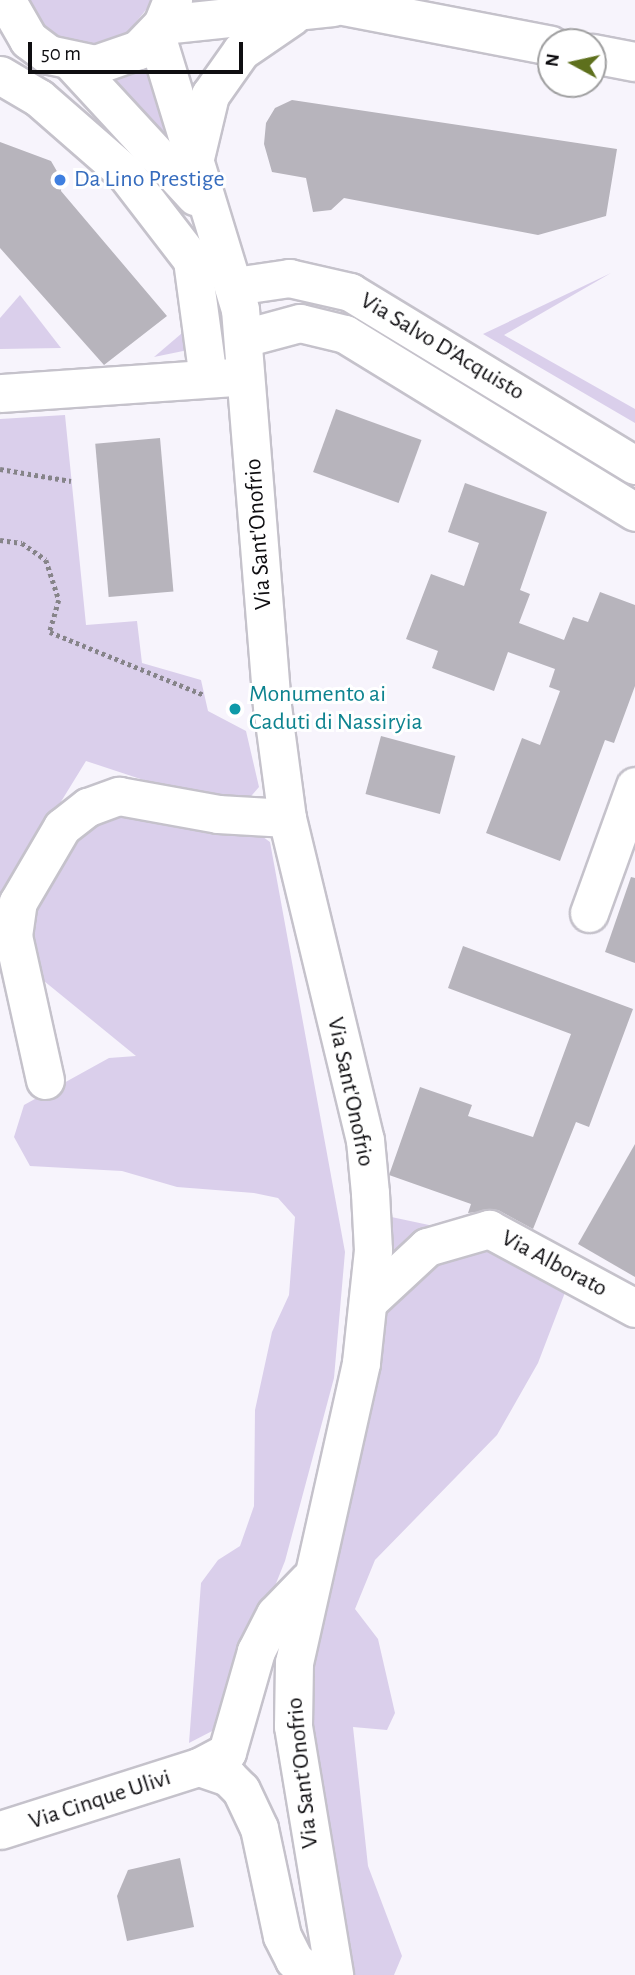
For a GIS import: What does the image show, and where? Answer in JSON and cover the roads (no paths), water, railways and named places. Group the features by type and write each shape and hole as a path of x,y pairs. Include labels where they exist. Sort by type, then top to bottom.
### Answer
{"main road":[{"path":"6,0 14,34 73,64 119,61 164,20 313,8 537,44"},
{"path":"607,57 635,62"}],"street":[{"path":"193,163 210,95 240,51 313,8"},
{"name":"Via Sant'Onofrio","path":"164,20 193,163 235,286 248,376 272,706 287,818 365,1140 369,1300 345,1446 299,1623 292,1713 334,1975"},
{"name":"Via Sant'Onofrio","path":"73,64 207,210"},
{"path":"0,75 39,98 125,173 192,260 208,378"},
{"name":"Via Salvo D'Acquisto","path":"235,286 289,278 350,292 628,460"},
{"name":"Via Salvo D'Acquisto","path":"244,338 300,323 345,334 635,512"},
{"path":"0,393 248,376"},
{"path":"599,491 628,460"},
{"path":"589,913 635,786"},
{"path":"45,1080 13,936 18,902 62,827 88,807 119,796 218,814 287,818"},
{"name":"Via Alborato","path":"369,1300 427,1248 489,1229 635,1308"},
{"name":"Via Cinque Ulivi","path":"0,1830 199,1767 227,1752 256,1651 275,1614 311,1576"},
{"path":"199,1767 228,1777 241,1790 259,1828 282,1936 294,1960 313,1975"}],"place":[{"name":"Da Lino Prestige","path":"60,180"},
{"name":"Monumento ai Caduti di Nassiryia","path":"235,709"}]}
